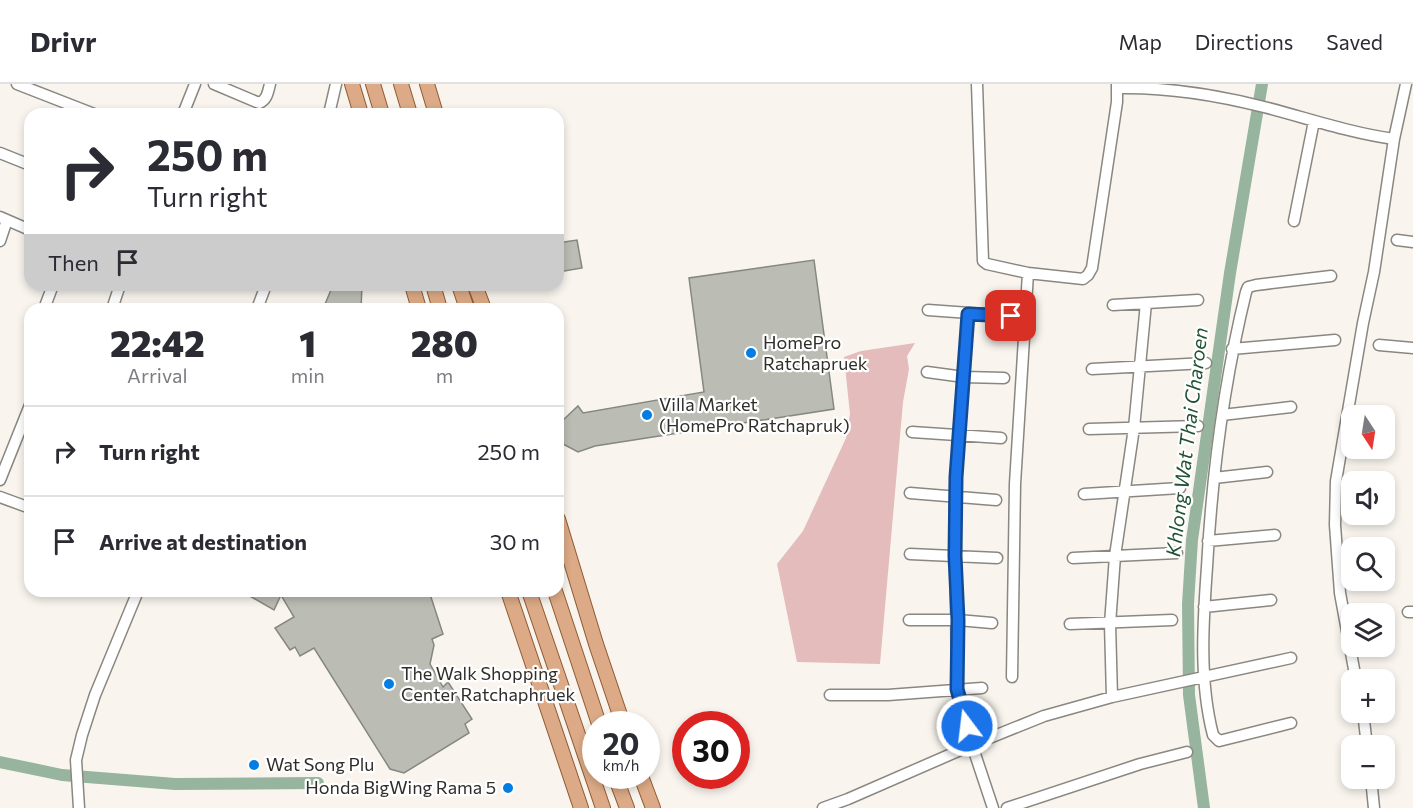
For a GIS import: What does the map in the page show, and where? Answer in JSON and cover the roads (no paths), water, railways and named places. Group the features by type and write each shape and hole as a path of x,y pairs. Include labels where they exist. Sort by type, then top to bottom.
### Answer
{"main road":[{"path":"352,84 359,108"},
{"path":"373,84 380,108"},
{"path":"401,84 408,108"},
{"path":"428,84 434,108"},
{"path":"564,539 619,711"},
{"path":"510,597 581,808"},
{"path":"531,597 603,808"},
{"path":"557,597 594,711"},
{"path":"620,789 627,808"},
{"path":"645,789 652,808"}],"street":[{"path":"17,84 79,108"},
{"path":"185,108 195,84"},
{"path":"214,84 259,103 267,96 270,84"},
{"path":"330,108 336,84"},
{"path":"977,84 982,258 987,264 1028,273 1083,279 1088,276 1092,268 1118,86 1165,89 1250,104 1394,139"},
{"path":"1354,669 1340,593 1335,525 1336,481 1374,272 1394,139 1406,84"},
{"path":"1294,221 1314,121"},
{"path":"0,153 24,163"},
{"path":"0,241 4,219 24,228"},
{"path":"1397,240 1413,242"},
{"path":"1012,677 1016,484 1028,273"},
{"path":"1292,723 1219,741 1213,735 1201,679 1208,542 1214,478 1232,349 1248,287 1331,276"},
{"path":"1113,305 1198,300"},
{"path":"1112,697 1110,624 1115,556 1134,428 1146,303"},
{"path":"928,310 1011,316"},
{"path":"968,314 955,496 957,689 972,745 993,808"},
{"path":"1232,349 1335,340"},
{"path":"1379,345 1413,348"},
{"path":"1092,369 1206,363"},
{"path":"927,372 964,377 1004,378"},
{"path":"1222,415 1291,406"},
{"path":"0,480 24,420"},
{"path":"1089,429 1198,426"},
{"path":"912,432 1001,438"},
{"path":"1214,478 1267,472"},
{"path":"1084,494 1180,488"},
{"path":"910,493 996,500"},
{"path":"0,497 24,506"},
{"path":"1208,542 1275,535"},
{"path":"1073,558 1177,553"},
{"path":"910,554 997,558"},
{"path":"79,808 76,761 95,695 136,597"},
{"path":"1204,607 1271,600"},
{"path":"909,620 992,623"},
{"path":"1070,624 1172,620"},
{"path":"824,808 1044,716 1112,697 1291,658"},
{"path":"830,696 888,695 982,688"},
{"path":"1007,808 1140,764 1187,752"},
{"path":"1372,789 1374,808"}],"waterway":[{"name":"Khlong Wat Thai Charoen","path":"1204,808 1189,695 1188,604 1192,540 1230,273 1262,84"},
{"path":"0,762 62,775 175,784 318,783"}],"place":[{"name":"HomePro Ratchapruek","path":"751,353"},
{"name":"Villa Market (HomePro Ratchapruk)","path":"647,415"},
{"name":"The Walk Shopping Center Ratchaphruek","path":"389,684"},
{"name":"Wat Song Plu","path":"254,765"},
{"name":"Honda BigWing Rama 5","path":"508,788"}]}
